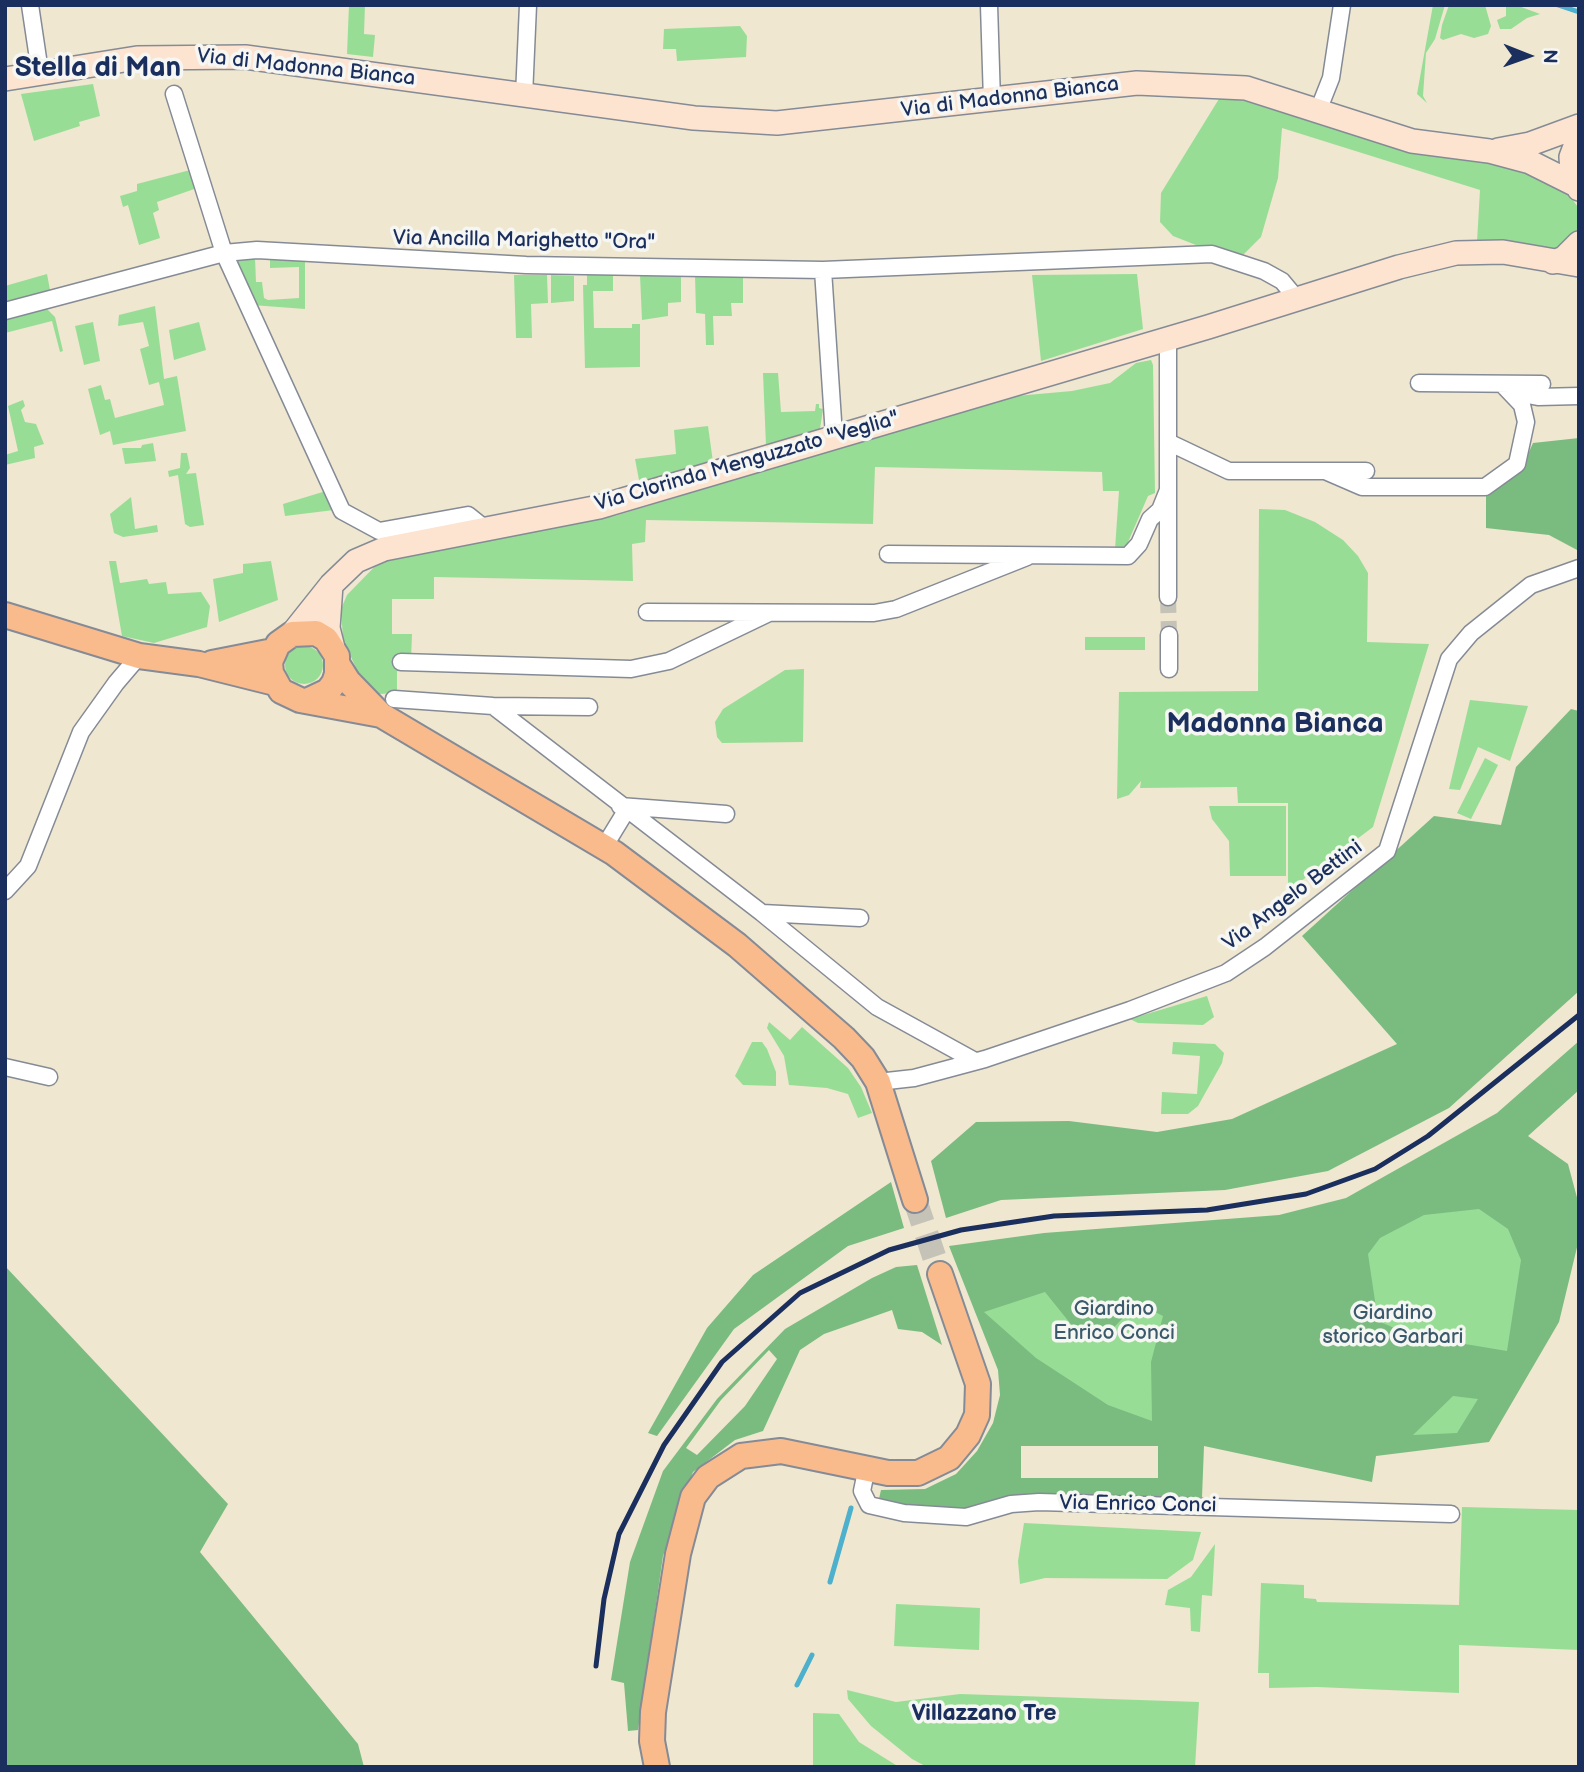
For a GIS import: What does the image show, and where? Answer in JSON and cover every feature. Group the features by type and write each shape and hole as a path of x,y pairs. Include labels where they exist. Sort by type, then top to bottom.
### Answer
{"main road":[{"name":"Via di Madonna Bianca","path":"5,79 137,58 244,57 374,72 524,96 694,118 777,124 1137,83 1246,88 1412,141 1489,151 1530,162 1577,187"},
{"name":"Via di Madonna Bianca","path":"1489,151 1530,144 1579,126"},
{"path":"1577,187 1571,157 1579,136"},
{"name":"Via Clorinda Menguzzato \"Veglia\"","path":"274,651 292,634 331,585 364,555 598,507 1456,253 1503,252 1553,261 1564,258 1578,261"},
{"path":"331,585 328,628 336,656 348,681 604,846 681,901 737,945 844,1038 863,1058 878,1082 915,1200"},
{"path":"5,615 139,656 199,664 275,683 290,697 387,707"},
{"path":"292,634 316,634 336,656 334,683 328,691 311,699"},
{"path":"199,664 274,651 270,662 275,683"},
{"path":"657,1767 652,1741 653,1712 678,1554 693,1497 708,1477 724,1465 761,1451 802,1453 888,1473 918,1473 935,1467 961,1446 977,1415 979,1399 975,1370 940,1274"}],"street":[{"path":"30,5 40,72"},
{"path":"524,96 528,5"},
{"path":"989,5 992,101"},
{"path":"1318,111 1331,78 1342,5"},
{"path":"174,94 224,253 342,511 379,530 468,515 488,530"},
{"name":"Via Ancilla Marighetto \"Ora\"","path":"5,311 224,253 257,250 526,265 823,270 1212,254 1273,276 1282,281 1297,299"},
{"path":"823,270 834,436"},
{"path":"1168,339 1168,597"},
{"path":"1419,383 1507,388 1542,384"},
{"path":"1325,471 1362,487 1485,487 1517,464 1526,422 1522,405 1507,388"},
{"path":"1507,388 1538,397 1579,396"},
{"path":"1168,442 1229,471 1366,471"},
{"path":"888,555 1128,556 1139,544 1150,519 1160,510 1168,490"},
{"path":"647,611 874,613 896,609 1027,557"},
{"name":"Via Angelo Bettini","path":"878,1082 914,1078 975,1061 1182,992 1226,973 1265,947 1387,851 1449,659 1471,634 1531,585 1579,568"},
{"path":"401,662 631,669 669,661 771,612"},
{"path":"1169,635 1169,669"},
{"path":"5,891 28,866 81,732 139,656"},
{"path":"493,706 623,809 762,913 877,1007 975,1061"},
{"path":"387,707 589,707"},
{"path":"623,809 726,814"},
{"path":"604,846 623,809"},
{"path":"762,913 860,918"},
{"path":"5,1067 49,1077"},
{"name":"Via Enrico Conci","path":"867,1467 862,1491 869,1505 904,1513 966,1517 1011,1504 1040,1502 1451,1514"}],"green space":[{"path":"349,5 365,5 364,34 375,35 373,57 347,54"},
{"path":"1433,5 1445,5 1435,39 1426,53 1423,96 1427,103 1417,94"},
{"path":"1449,5 1485,5 1491,26 1488,34 1474,38 1461,34 1443,40 1440,38"},
{"path":"1506,5 1516,5 1540,14 1527,18 1511,29 1500,29 1497,20 1506,16"},
{"path":"740,26 747,36 746,57 677,61 676,49 663,49 664,29"},
{"path":"93,84 100,116 79,122 80,126 34,141 21,94"},
{"path":"1222,94 1409,152 1510,165 1565,190 1578,207 1578,233 1560,251 1477,242 1480,190 1282,128 1278,178 1261,237 1242,256 1219,254 1173,236 1160,222 1161,193"},
{"path":"194,169 200,187 157,202 159,210 153,213 160,238 139,245 128,205 123,207 120,196 137,191 137,184"},
{"path":"234,258 255,258 256,282 262,282 264,298 268,300 299,298 299,267 270,268 270,259 305,261 305,309 252,305"},
{"path":"47,274 50,290 5,303 5,286"},
{"path":"1137,274 1143,329 1041,361 1032,275"},
{"path":"514,275 547,275 548,303 531,304 532,338 516,338"},
{"path":"551,275 574,276 574,301 551,303"},
{"path":"587,275 613,275 613,291 593,291 594,328 632,328 632,324 640,324 640,367 585,368 583,285 587,285"},
{"path":"640,275 681,275 681,302 668,303 668,316 642,320"},
{"path":"695,275 743,277 743,303 731,303 732,316 713,316 714,345 706,345 705,314 696,313"},
{"path":"43,305 55,317 63,351 60,352 52,321 5,333 5,316"},
{"path":"155,306 164,379 177,376 186,431 113,445 110,431 100,435 88,389 101,385 105,400 110,399 115,418 164,405 159,382 149,385 140,349 149,346 143,322 118,326 119,315"},
{"path":"93,322 100,361 84,365 75,326"},
{"path":"199,322 206,350 174,360 169,330"},
{"path":"1151,360 1155,493 1148,496 1125,549 1115,549 1119,491 1103,491 1102,472 875,467 873,524 646,520 645,542 632,544 633,581 434,577 434,599 392,599 392,634 412,634 411,660 397,660 397,693 379,694 361,679 343,639 341,609 347,595 387,554 517,530 615,516 1005,397 1072,391 1110,383 1136,363"},
{"path":"763,373 778,373 781,412 815,411 816,404 819,404 819,408 823,409 820,429 766,446"},
{"path":"23,400 25,406 21,410 25,422 36,424 44,444 34,447 35,458 5,465 5,455 18,451 8,406"},
{"path":"708,426 713,462 648,482 646,477 639,480 635,459 676,454 674,430"},
{"path":"1579,438 1579,551 1549,535 1486,528 1486,492 1523,465 1533,443"},
{"path":"153,443 156,461 125,464 122,448 141,448 142,445"},
{"path":"181,453 187,453 190,468 186,474 196,473 204,525 190,527 185,524 178,475 169,477 168,471 180,468"},
{"path":"326,491 334,510 285,516 283,504"},
{"path":"131,497 135,529 157,525 158,532 123,537 114,533 110,514"},
{"path":"1259,509 1285,510 1315,522 1343,540 1358,556 1368,573 1367,642 1429,644 1373,827 1288,891 1288,803 1238,803 1237,787 1140,788 1141,781 1129,795 1117,799 1119,692 1258,691"},
{"path":"109,561 116,561 120,583 147,579 149,584 166,582 168,594 201,592 210,606 207,627 154,643 122,636"},
{"path":"271,561 278,600 219,622 213,579 243,573 243,564"},
{"path":"1085,637 1145,637 1145,650 1085,650"},
{"path":"304,646 317,652 323,665 317,678 304,684 291,678 285,665 291,652"},
{"path":"804,669 803,742 722,743 717,737 715,722 723,709 785,670"},
{"path":"1470,700 1528,706 1510,761 1478,747 1460,790 1449,789"},
{"path":"1571,709 1579,711 1579,991 1449,1108 1328,1171 1225,1190 1001,1200 946,1218 931,1161 976,1122 1069,1121 1157,1132 1232,1119 1397,1044 1302,936 1434,816 1501,825 1516,767"},
{"path":"1485,758 1498,765 1471,819 1457,813"},
{"path":"1209,806 1286,806 1286,876 1230,876 1229,841 1212,819"},
{"path":"1207,996 1214,1017 1203,1025 1138,1023 1130,1019"},
{"path":"769,1022 790,1040 802,1027 848,1068 861,1087 872,1113 858,1118 848,1094 827,1088 789,1085 784,1056 767,1028"},
{"path":"1579,1041 1579,1090 1528,1136 1568,1164 1579,1205 1579,1239 1559,1322 1489,1442 1376,1456 1372,1482 1204,1446 1202,1497 1018,1497 971,1510 878,1503 881,1490 925,1489 956,1474 977,1451 993,1423 1000,1395 998,1370 949,1246 1044,1233 1279,1215 1346,1198 1497,1113","holes":["1479,1209 1508,1229 1521,1260 1507,1351 1411,1335 1378,1321 1368,1254 1380,1238 1424,1215","1045,1292 1074,1328 1102,1340 1137,1303 1163,1316 1151,1362 1152,1421 1108,1405 1036,1358 984,1312","1453,1396 1478,1399 1457,1433 1413,1435","1021,1446 1158,1446 1158,1478 1021,1478"]},
{"path":"752,1042 762,1042 767,1049 776,1072 776,1086 743,1085 735,1076"},
{"path":"1173,1042 1215,1044 1224,1053 1222,1063 1198,1106 1188,1114 1161,1114 1162,1092 1197,1094 1200,1056 1172,1054"},
{"name":"Giardino storico Garbari","path":"1496,1136 1544,1322 1459,1436 1393,1445 1325,1228"},
{"path":"891,1182 904,1228 848,1246 734,1329 657,1436 648,1433 707,1328 753,1275"},
{"name":"Giardino Enrico Conci","path":"1202,1238 1175,1438 1117,1415 1028,1359 975,1312"},
{"path":"917,1265 942,1345 922,1332 898,1329 892,1310 824,1334 800,1350 763,1431 735,1440 693,1472 663,1556 638,1730 628,1731 624,1683 611,1680 630,1562 663,1471 717,1399 785,1329 872,1278 896,1267","holes":["769,1350 777,1359 745,1406 697,1455 686,1448 721,1400"]},
{"path":"5,1266 228,1504 200,1552 358,1744 364,1767 5,1767"},
{"path":"1462,1507 1579,1510 1579,1650 1459,1645 1459,1693 1317,1687 1269,1688 1269,1673 1258,1673 1261,1583 1304,1585 1304,1598 1316,1599 1317,1602 1459,1605"},
{"path":"1024,1523 1201,1532 1193,1560 1167,1579 1045,1578 1020,1584 1018,1561"},
{"path":"1215,1544 1212,1596 1202,1595 1200,1632 1191,1631 1190,1608 1165,1605 1168,1590 1191,1577"},
{"path":"896,1604 980,1608 979,1650 894,1646"},
{"path":"847,1690 896,1702 960,1694 1199,1702 1195,1767 927,1767 912,1759 871,1726 848,1699"},
{"path":"813,1713 839,1714 859,1742 899,1767 813,1767"}],"waterway":[{"path":"1558,5 1579,12"},
{"path":"830,1582 851,1508"},
{"path":"797,1685 812,1655"}],"tunnel":[{"path":"1168,597 1169,635"},
{"path":"915,1200 940,1274"}],"railway":[{"path":"596,1666 604,1599 619,1534 664,1445 722,1362 800,1293 889,1250 961,1230 1054,1216 1207,1210 1306,1194 1375,1169 1428,1136 1579,1015"}],"district":[{"name":"Stella di Man","path":"98,69"},
{"name":"Madonna Bianca","path":"1275,725"},
{"name":"Villazzano Tre","path":"984,1714"}]}
